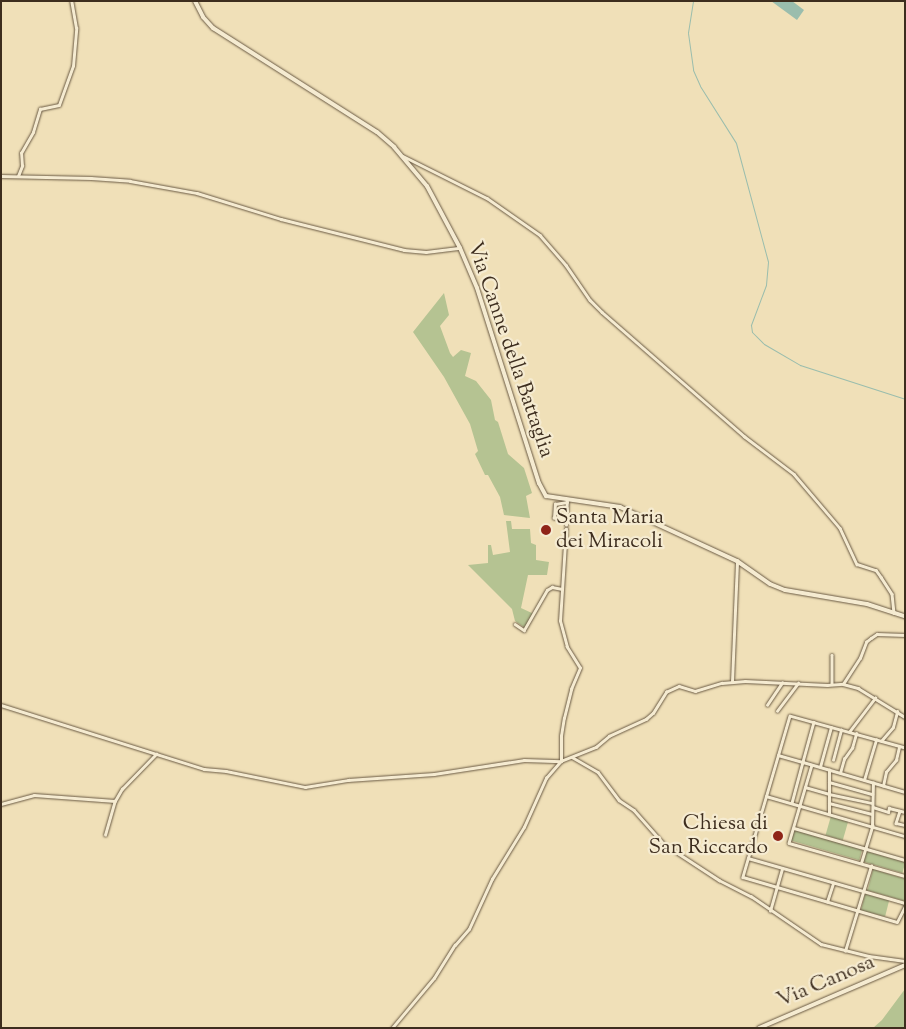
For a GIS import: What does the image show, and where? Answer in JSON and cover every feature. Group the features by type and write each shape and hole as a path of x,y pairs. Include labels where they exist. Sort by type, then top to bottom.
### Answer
{"street":[{"path":"18,176 22,166 21,153 33,132 40,109 42,106 59,106 73,66 76,28 71,1"},
{"name":"Via Canne della Battaglia","path":"195,1 203,17 213,28 377,132 402,156 432,192 460,248 479,294 539,483 546,496 567,501"},
{"path":"402,156 480,194 522,220 540,235 566,266 590,300 602,312 744,436 794,474 840,528 858,564 876,570 882,577 892,594 894,613"},
{"path":"1,176 130,181 197,193 282,219 404,250 426,252 460,248"},
{"path":"566,519 554,518 555,504 567,501 620,507 737,561 770,584 785,590 867,604 905,616"},
{"path":"392,1028 434,978 448,954 469,928 492,879 524,827 546,778 561,761 561,736 564,718 571,689 580,668 567,647 561,630 560,613 567,501"},
{"path":"732,682 737,561"},
{"path":"516,624 524,630 547,590 552,588 562,589"},
{"path":"843,684 870,638 878,634 905,635"},
{"path":"832,655 832,684"},
{"path":"1,704 204,769 226,771 305,787 348,780 434,774 524,760 561,761 646,720 653,713 666,692 683,686 695,691 732,682 843,684 858,688 905,717"},
{"path":"768,704 783,682"},
{"path":"777,711 798,683"},
{"path":"849,732 875,698"},
{"path":"881,741 893,726 897,712"},
{"path":"748,858 905,904 897,922 743,877 748,858 766,796 790,716 905,748"},
{"path":"792,803 814,722"},
{"path":"820,767 831,727"},
{"path":"832,760 841,730"},
{"path":"840,773 844,759 852,748 856,734"},
{"path":"864,780 876,740"},
{"path":"883,786 886,772 896,760 899,746"},
{"path":"105,835 115,801 122,789 156,754"},
{"path":"778,755 905,792"},
{"path":"572,757 598,772 619,800 634,810 664,844 719,880 754,898 821,944 905,963"},
{"path":"812,765 789,843 905,876"},
{"path":"829,770 829,814"},
{"path":"829,782 872,794"},
{"path":"860,863 872,826 873,783"},
{"path":"805,787 872,805 888,812 889,808 905,812"},
{"path":"1,804 34,795 115,801"},
{"path":"766,796 905,836"},
{"path":"829,803 872,814"},
{"path":"900,811 896,823 905,825"},
{"path":"794,828 905,860"},
{"path":"845,950 871,866"},
{"path":"770,910 782,868"},
{"path":"827,902 833,883"},
{"name":"Via Canosa","path":"760,1028 905,963"}],"green space":[{"path":"444,293 449,315 440,326 450,353 453,357 461,350 471,353 465,376 476,381 491,400 495,420 498,422 508,454 524,468 532,493 526,496 530,518 504,515 500,497 488,475 485,475 475,454 478,451 470,424 444,377 413,332"},
{"path":"506,521 511,521 512,529 530,529 531,543 536,545 536,560 549,562 547,575 528,575 521,608 534,614 525,628 515,621 512,609 468,565 488,563 488,545 491,545 493,555 510,552"},
{"path":"831,816 848,821 843,840 825,835"},
{"path":"794,830 862,850 859,860 791,841"},
{"path":"866,851 905,862 902,873 863,862"},
{"path":"873,869 905,879 905,901 866,890 868,889"},
{"path":"865,894 889,900 885,917 861,910"},
{"path":"905,989 905,1028 873,1028 882,1020"}],"shaded area":[{"path":"771,1 792,1 804,10 797,20"}],"waterway":[{"path":"693,1 688,33 693,70 700,86 736,143 768,262 766,285 751,325 752,332 764,344 800,365 905,399"}],"place":[{"name":"Santa Maria dei Miracoli","path":"546,530"},
{"name":"Chiesa di San Riccardo","path":"778,836"}]}
